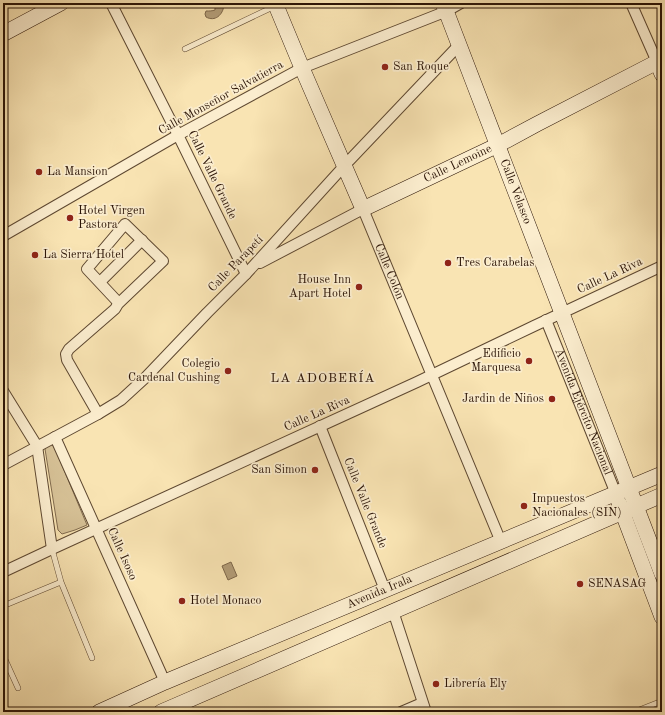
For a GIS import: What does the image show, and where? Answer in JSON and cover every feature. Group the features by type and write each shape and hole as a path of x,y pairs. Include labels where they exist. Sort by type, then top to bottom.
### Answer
{"street":[{"path":"3,34 61,3"},
{"name":"Calle Valle Grande","path":"111,3 178,136 250,270"},
{"name":"Calle Monseñor Salvatierra","path":"3,236 178,136 302,68 445,7 461,3"},
{"path":"631,3 660,65"},
{"name":"Calle Colón","path":"276,4 501,542"},
{"name":"Calle Velasco","path":"445,7 562,313"},
{"name":"Calle Parapetí","path":"3,465 98,414 121,400 146,378 250,270 344,166 460,44"},
{"name":"Calle Lemoine","path":"250,270 363,209 498,145 537,124 660,65"},
{"path":"98,414 67,360 66,354 69,349 115,309 118,304 163,261 125,224 87,269 118,304"},
{"path":"100,282 142,240"},
{"name":"Calle La Riva","path":"3,572 432,375 662,266"},
{"name":"Avenida Ejército Nacional","path":"562,313 629,509 662,617"},
{"name":"Avenida Ejército Nacional","path":"546,320 623,491"},
{"path":"3,391 37,446 52,549"},
{"name":"Calle Valle Grande","path":"320,426 385,590"},
{"name":"Calle Isoso","path":"55,437 165,682"},
{"name":"Avenida Irala","path":"99,712 165,682 662,474"},
{"name":"Avenida Irala","path":"161,712 182,708 393,611 662,495"},
{"name":"Avenida Ejército Nacional","path":"629,509 662,574"},
{"path":"393,611 424,707 401,712"}],"lane":[{"path":"185,49 276,4"},
{"path":"52,549 61,582 92,658"},
{"path":"3,606 61,582"},
{"path":"3,655 18,688"},
{"path":"634,712 662,701"}],"shaded area":[{"path":"218,3 223,3 224,5 220,15 212,19 206,17 206,11 215,10 215,5"},
{"path":"48,443 54,446 87,525 62,534 58,530 45,449"},
{"path":"231,562 237,576 228,580 222,566"}],"place":[{"name":"San Roque","path":"385,67"},
{"name":"La Mansion","path":"39,172"},
{"name":"Hotel Virgen Pastora","path":"70,218"},
{"name":"La Sierra Hotel","path":"35,255"},
{"name":"Tres Carabelas","path":"448,263"},
{"name":"House Inn Apart Hotel","path":"359,287"},
{"name":"Edificio Marquesa","path":"529,361"},
{"name":"Colegio Cardenal Cushing","path":"228,371"},
{"name":"Jardin de Niños","path":"552,399"},
{"name":"San Simon","path":"315,470"},
{"name":"Impuestos Nacionales (SIN)","path":"524,506"},
{"name":"SENASAG","path":"580,584"},
{"name":"Hotel Monaco","path":"182,601"},
{"name":"Librería Ely","path":"436,684"}],"district":[{"name":"LA ADOBERÍA","path":"323,378"}]}
